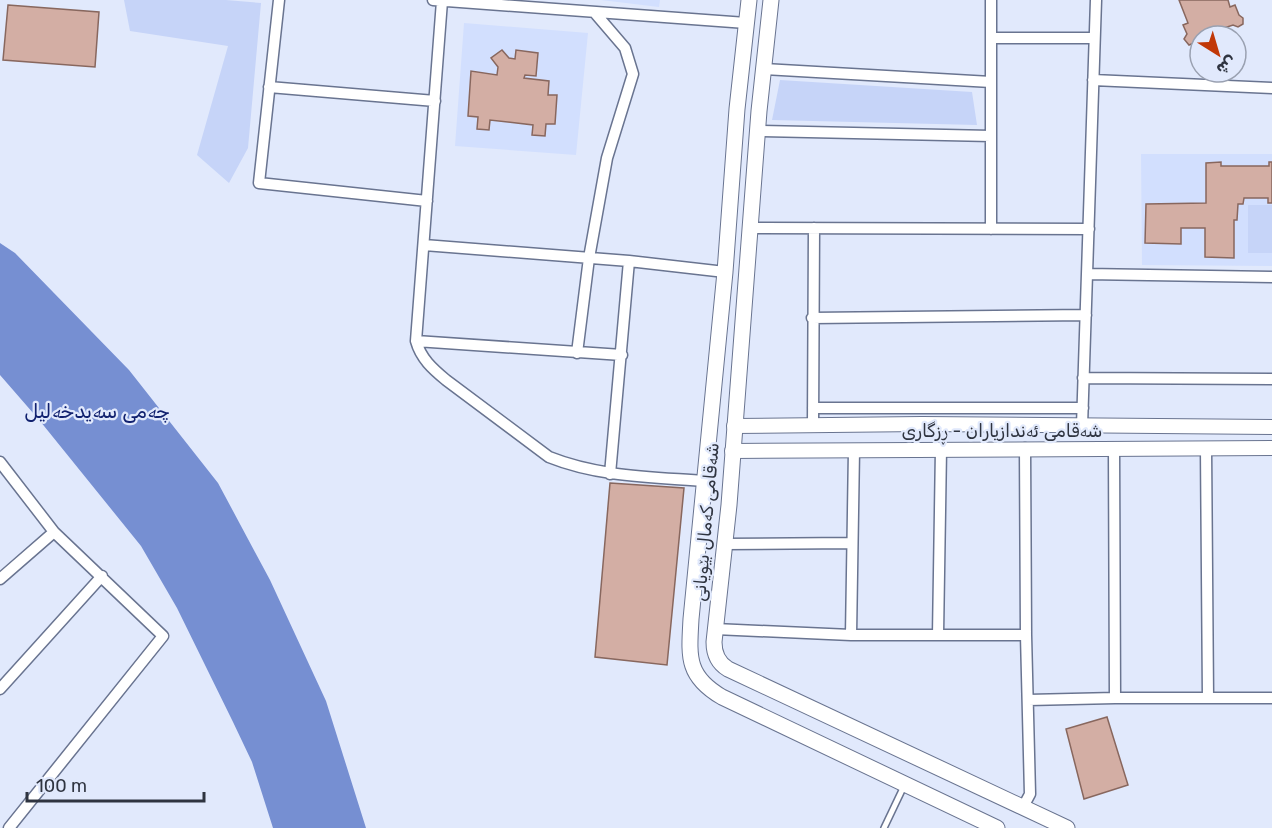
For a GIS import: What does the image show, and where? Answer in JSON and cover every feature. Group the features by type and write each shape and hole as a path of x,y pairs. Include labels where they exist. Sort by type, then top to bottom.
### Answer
{"main road":[{"name":"شەقامی کەمال بێویانی","path":"748,0 690,642 692,665 699,680 722,697 998,828"},
{"name":"شەقامی کەمال بێویانی","path":"771,0 759,111 729,505 715,629 715,654 721,664 728,669 1067,828"},
{"path":"737,109 753,106 759,111"},
{"path":"703,503 720,510 729,505"}],"street":[{"path":"279,0 259,183 427,201"},
{"path":"433,0 746,23"},
{"path":"991,0 991,229"},
{"path":"1082,426 1096,0"},
{"path":"442,1 416,341 419,352 430,367 537,449 562,462 610,474 705,481"},
{"path":"577,352 589,258 607,158 633,74 625,48 596,13"},
{"path":"991,38 1094,38"},
{"path":"764,69 991,82"},
{"path":"1093,80 1272,88"},
{"path":"269,87 435,101"},
{"path":"758,130 991,136"},
{"path":"750,228 1089,229"},
{"path":"813,425 814,228"},
{"path":"424,245 629,261 725,272"},
{"path":"610,474 629,261"},
{"path":"1087,274 1272,277"},
{"path":"812,318 1086,315"},
{"path":"416,341 622,355"},
{"path":"1083,378 1272,379"},
{"path":"813,408 1083,408"},
{"name":"شەقامی ئەندازیاران - ڕزگاری","path":"734,426 1272,428"},
{"path":"1155,426 1155,448"},
{"path":"1023,807 1030,794 1025,448"},
{"path":"1114,448 1115,698"},
{"path":"1206,448 1208,698"},
{"name":"شەقامی ئەندازیاران - ڕزگاری","path":"732,451 1272,448"},
{"path":"938,635 941,449"},
{"path":"851,635 854,450"},
{"path":"0,462 54,532 163,636 9,828"},
{"path":"0,579 54,532"},
{"path":"724,544 852,543"},
{"path":"0,689 102,576"},
{"path":"715,629 851,635 1026,635"},
{"path":"1028,700 1272,698"}],"lane":[{"path":"884,828 905,785"}],"shaded area":[{"path":"124,0 226,0 261,3 248,148 229,183 197,155 228,46 130,31"},
{"path":"601,0 660,0 659,7"},
{"path":"464,23 588,33 576,155 455,146"},
{"path":"780,80 972,92 977,125 772,120"},
{"path":"1141,154 1272,154 1272,266 1142,265"},
{"path":"1248,205 1272,205 1272,253 1248,253"}],"water":[{"name":"چەمی سەیدخەلیل","path":"0,243 15,253 129,370 218,483 270,580 326,701 366,828 273,828 252,762 177,608 141,546 0,375"}],"building":[{"path":"1179,0 1228,0 1230,7 1235,5 1239,15 1243,18 1243,24 1188,24 1188,44 1184,39 1187,34 1183,25 1188,23"},
{"path":"8,5 99,12 95,67 3,60"},
{"path":"502,50 509,58 515,59 516,50 538,53 536,76 525,75 524,78 549,81 548,95 557,95 555,124 546,124 545,136 532,135 533,125 490,120 489,130 477,129 478,117 468,116 471,71 497,75 498,67 491,58"},
{"path":"1221,162 1221,166 1269,166 1269,162 1272,162 1272,203 1268,203 1268,198 1244,198 1243,204 1238,204 1237,220 1234,220 1234,258 1205,257 1205,228 1181,228 1181,244 1145,243 1146,204 1206,203 1206,163"},
{"path":"610,483 684,488 667,665 595,657"},
{"path":"1107,717 1128,785 1084,799 1066,729"}]}
